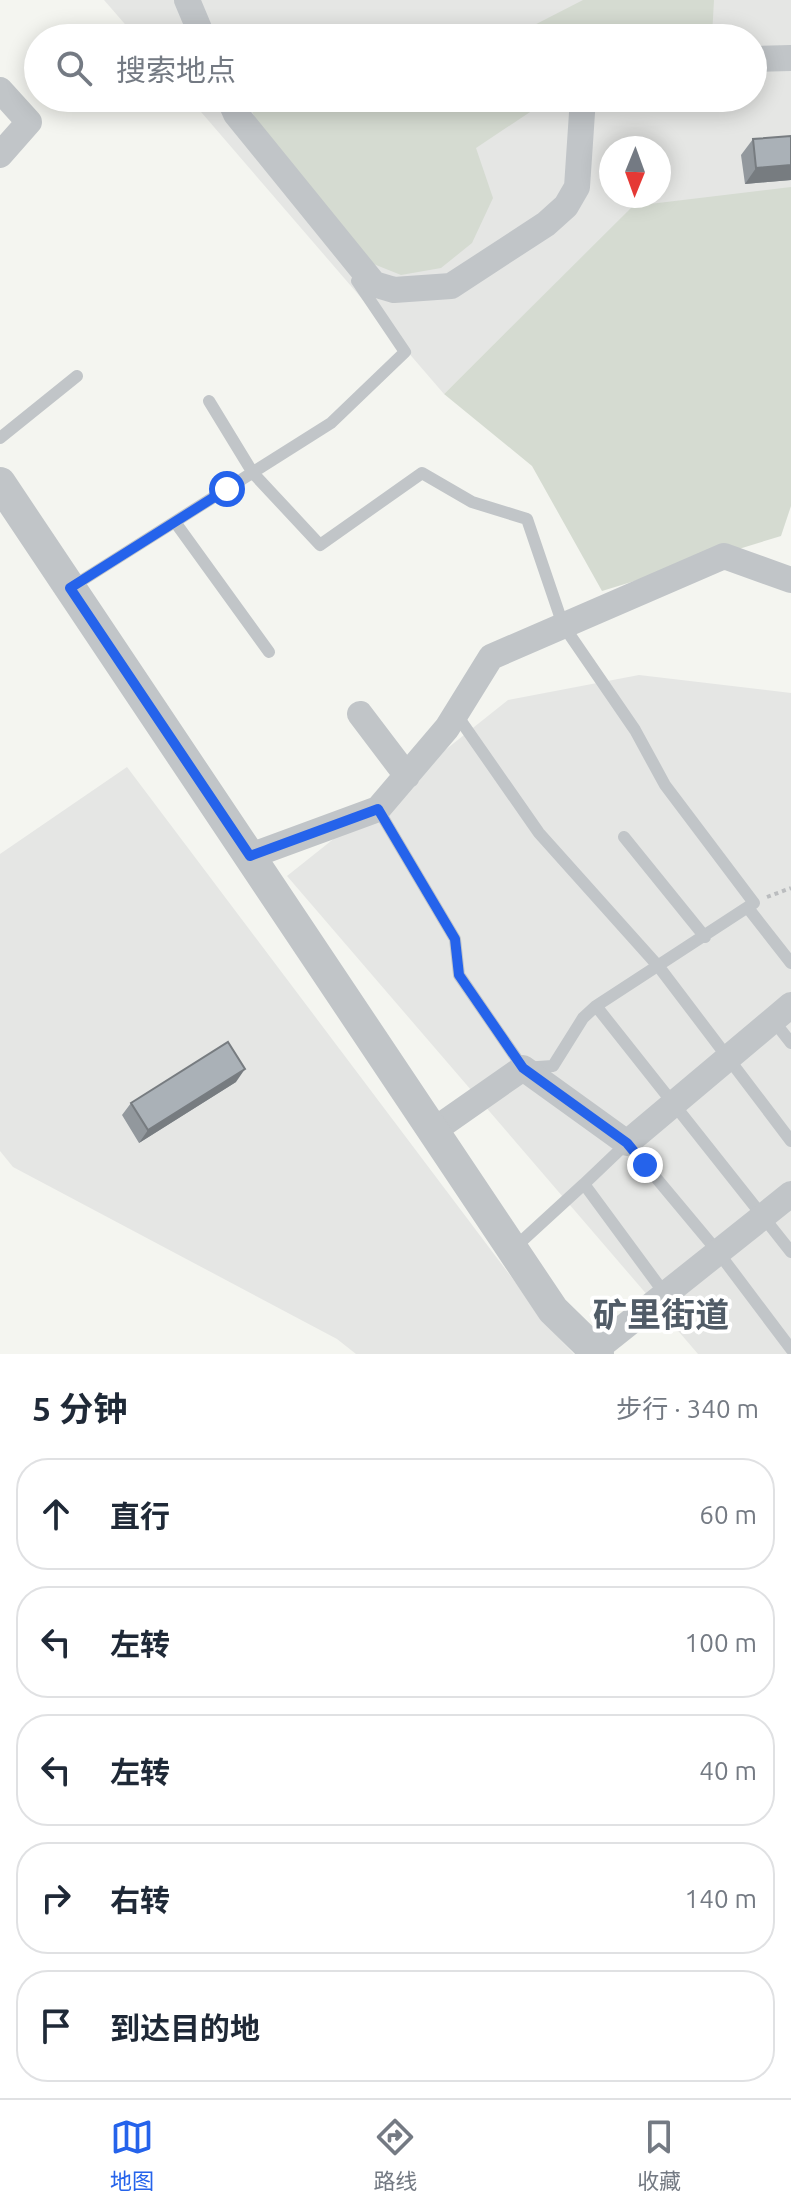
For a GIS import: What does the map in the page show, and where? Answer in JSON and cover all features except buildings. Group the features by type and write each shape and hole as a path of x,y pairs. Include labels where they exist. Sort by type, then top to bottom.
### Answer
{"street":[{"path":"187,0 197,24"},
{"path":"767,59 791,58"},
{"path":"0,90 29,122 0,155"},
{"path":"235,112 374,284 394,290 451,286 546,224 566,206 577,187 582,112"},
{"path":"0,483 553,1310 596,1352 791,1194"},
{"path":"250,856 378,809 447,728 491,657 724,556 791,580"},
{"path":"360,714 407,776"},
{"path":"433,1131 523,1068 627,1143 782,1012"}],"lane":[{"path":"70,588 331,423 405,352 339,255"},
{"path":"0,438 77,376"},
{"path":"209,401 253,473 320,545 422,473 472,502 527,519 563,625 635,730 665,785 791,963"},
{"path":"175,522 269,652"},
{"path":"456,714 539,833 659,967 791,1141"},
{"path":"378,809 455,939 459,975 523,1068 553,1066 583,1018 596,1006 751,905"},
{"path":"624,837 705,937"},
{"path":"596,1006 791,1252"},
{"path":"782,1012 791,1043"},
{"path":"512,1249 627,1143 718,1252 791,1349"},
{"path":"584,1184 665,1294"}],"path":[{"path":"751,905 791,888"}],"shaded area":[{"path":"104,0 791,0 791,202 623,217 444,394 201,112 767,112 767,24 125,24"},
{"path":"583,0 714,0 713,24 536,24"},
{"path":"252,112 530,112 476,148 493,198 472,243 441,268 401,275 371,263 269,149"},
{"path":"791,187 791,506 781,536 602,591 532,466 444,394 631,208 671,208 671,201"},
{"path":"639,675 791,693 791,1354 698,1354 287,876 508,700"},
{"path":"127,767 552,1331 574,1354 356,1354 337,1339 13,1167 0,1151 0,854"}],"district":[{"name":"矿里街道","path":"661,1314"}],"route":[{"path":"227,489 70,588 250,856 378,809 455,939 459,975 523,1068 627,1143 645,1165"}]}
